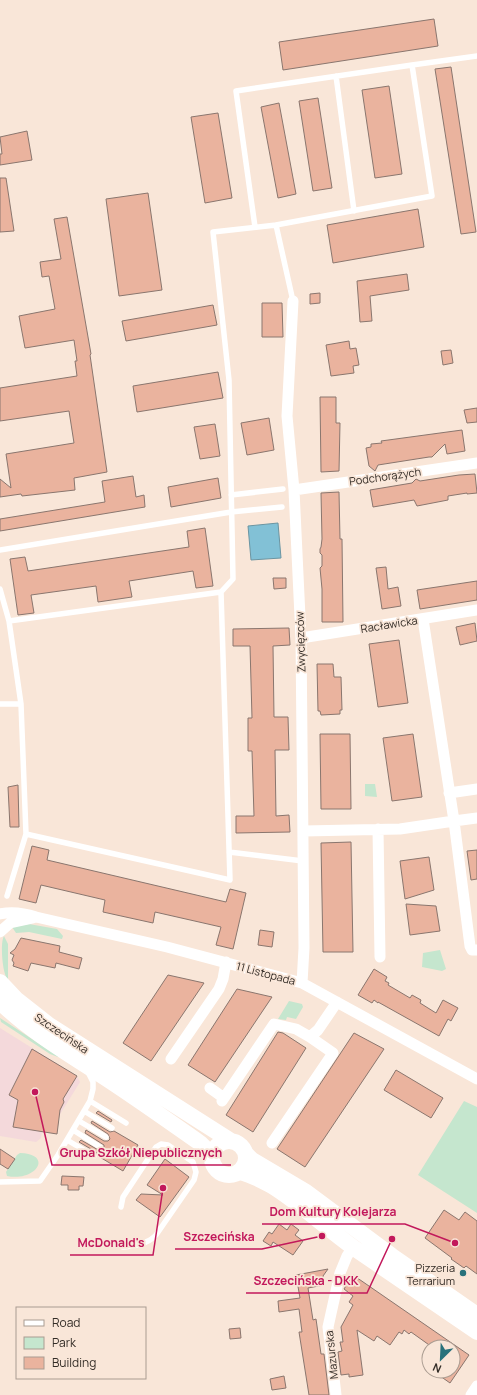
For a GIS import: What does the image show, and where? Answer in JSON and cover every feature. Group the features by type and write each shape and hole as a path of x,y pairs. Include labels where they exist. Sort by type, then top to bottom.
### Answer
{"main road":[{"name":"Szczecińska","path":"0,982 16,999 49,1025 196,1117 231,1141"},
{"name":"Szczecińska","path":"0,1002 15,1016 196,1141 208,1151 212,1157"},
{"path":"246,1154 245,1164 238,1172 231,1175 218,1171 213,1164 212,1157 216,1146 221,1143 231,1141 241,1146 252,1160 306,1192 392,1256 477,1315"},
{"path":"238,1172 256,1177 300,1205 353,1247 477,1332"}],"street":[{"name":"Zwycięzców","path":"293,301 287,416 288,489 301,638 304,831 304,957 302,983"},
{"name":"Podchorążych","path":"288,489 477,463"},
{"name":"Racławicka","path":"301,638 477,610"},
{"path":"423,619 450,793 470,946 472,950 477,950"},
{"path":"450,793 477,789"},
{"path":"304,831 400,829 477,818"},
{"path":"378,829 380,957"},
{"name":"11 Listopada","path":"0,914 16,912 167,947 302,983 477,1079"},
{"name":"11 Listopada","path":"0,932 10,923 36,917"},
{"path":"170,1059 219,990 224,979 226,962"},
{"path":"310,1037 323,1024 337,1002"},
{"path":"210,1088 223,1099 274,1024 296,1029 333,1053 272,1143"},
{"name":"Mazurska","path":"336,1395 328,1328 340,1274 347,1256 353,1247"},
{"path":"471,1395 477,1386"}],"lane":[{"path":"255,227 236,91 477,56"},
{"path":"9,621 221,592 233,579 229,380 214,232 276,225 432,196 412,65"},
{"path":"336,76 354,211"},
{"path":"276,225 293,301"},
{"path":"231,495 288,489"},
{"path":"0,550 231,512 282,507"},
{"path":"0,589 9,621 21,704 26,834 8,896"},
{"path":"26,834 230,880 221,592"},
{"path":"0,704 21,704"},
{"path":"229,852 304,861"},
{"path":"0,1182 40,1181 90,1101 93,1082 85,1064"},
{"path":"90,1101 126,1123"},
{"path":"84,1111 112,1128"},
{"path":"78,1121 106,1137"},
{"path":"73,1130 100,1147"},
{"path":"67,1140 94,1156"},
{"path":"122,1207 123,1197 156,1148 162,1144 168,1145 192,1162 196,1172 194,1180 156,1235 146,1242 123,1247"}],"shaded area":[{"path":"0,1028 77,1076 80,1082 59,1116 57,1134 42,1132 41,1138 36,1142 0,1136"}],"green space":[{"path":"365,784 375,784 377,797 365,796"},
{"path":"29,924 57,929 63,936 62,939 29,932 16,933 12,927"},
{"path":"4,936 8,944 8,980 4,971 2,958"},
{"path":"440,950 446,969 442,971 422,967 423,953"},
{"path":"289,1001 302,1004 303,1007 296,1019 287,1017 286,1020 278,1019"},
{"path":"0,1018 58,1057 50,1054 1,1022"},
{"path":"464,1101 477,1107 477,1213 418,1175"},
{"path":"20,1153 36,1158 38,1162 37,1167 33,1172 26,1175 17,1177 7,1176 6,1172 17,1155"}],"water":[{"path":"278,523 281,558 251,560 248,526"}],"building":[{"path":"434,19 438,46 283,70 279,42"},
{"path":"451,67 476,232 461,234 435,69"},
{"path":"389,86 402,174 375,178 362,90"},
{"path":"318,98 332,188 313,191 299,101"},
{"path":"279,103 296,194 278,198 261,107"},
{"path":"218,113 232,198 205,203 191,117"},
{"path":"27,131 32,160 0,165 0,154 2,154 0,137"},
{"path":"0,178 6,178 14,231 0,232"},
{"path":"148,193 162,290 119,296 106,199"},
{"path":"418,209 424,247 333,263 327,225"},
{"path":"67,217 91,354 107,472 74,478 75,490 0,497 0,479 11,488 6,454 74,443 69,411 0,421 0,388 77,376 75,361 77,361 74,340 25,348 19,316 55,309 49,276 42,277 40,262 61,259 54,219"},
{"path":"407,274 409,290 370,296 372,321 360,322 357,281"},
{"path":"320,293 320,303 310,304 310,294"},
{"path":"262,303 282,303 283,337 262,337"},
{"path":"213,305 217,325 126,341 122,321"},
{"path":"349,341 350,349 356,348 359,365 353,366 354,373 331,376 326,345"},
{"path":"451,350 453,363 443,365 441,351"},
{"path":"218,372 223,398 137,412 133,386"},
{"path":"320,397 336,397 336,423 340,423 339,471 321,472"},
{"path":"477,408 477,422 467,423 464,410"},
{"path":"269,418 274,450 247,455 241,423"},
{"path":"215,424 220,456 200,459 194,427"},
{"path":"462,430 465,451 447,454 445,444 432,457 378,465 375,471 369,466 366,448 371,447 371,444 382,443 381,441"},
{"path":"475,474 477,493 448,496 448,500 417,506 414,500 373,507 370,490 412,483 416,479 420,481"},
{"path":"133,476 136,497 144,495 145,507 0,531 0,519 105,502 102,481"},
{"path":"218,478 221,498 171,507 168,487"},
{"path":"339,492 340,539 342,539 343,622 322,622 322,589 320,568 322,566 322,555 320,553 322,539 321,493"},
{"path":"205,528 213,586 196,588 193,571 129,581 132,597 98,602 96,586 31,595 34,613 18,615 10,559 25,557 28,571 189,547 187,531"},
{"path":"386,567 388,589 398,587 401,606 382,609 376,568"},
{"path":"273,578 286,578 286,588 274,589"},
{"path":"477,581 477,600 420,609 417,590"},
{"path":"475,623 477,641 460,645 456,627"},
{"path":"289,628 290,645 273,646 274,717 288,717 289,750 275,750 276,816 289,815 290,832 236,833 236,816 254,816 252,751 248,751 248,718 252,718 250,646 233,646 233,629"},
{"path":"399,640 408,703 378,707 369,644"},
{"path":"317,664 333,664 334,677 341,677 342,710 340,710 340,714 321,715 320,711 318,711"},
{"path":"320,734 350,734 351,809 321,809"},
{"path":"413,734 422,797 392,801 383,738"},
{"path":"18,785 19,827 10,827 8,787"},
{"path":"351,842 353,952 323,952 321,843"},
{"path":"32,846 49,850 47,860 226,902 230,889 246,893 233,949 216,945 221,927 155,912 153,923 103,912 105,900 41,885 36,903 19,899"},
{"path":"477,850 477,879 471,880 467,851"},
{"path":"429,857 434,890 405,899 400,861"},
{"path":"406,904 436,906 440,931 410,935"},
{"path":"260,930 274,932 272,947 258,945"},
{"path":"21,938 60,946 59,952 82,958 79,969 56,963 55,968 31,963 28,971 13,966 14,963 12,960 14,955 10,953 15,949"},
{"path":"374,969 387,977 385,981 389,983 388,985 410,998 412,995 421,1000 420,1003 436,1013 443,1000 458,1008 451,1021 448,1019 439,1036 378,1002 374,1000 372,1003 358,995"},
{"path":"168,975 204,983 151,1061 123,1043"},
{"path":"237,989 272,997 215,1082 188,1065"},
{"path":"278,1032 283,1033 306,1048 253,1132 226,1115"},
{"path":"354,1033 384,1049 305,1167 277,1149"},
{"path":"32,1049 77,1076 63,1099 64,1102 60,1110 57,1134 13,1127 18,1100 9,1095"},
{"path":"396,1070 443,1098 431,1118 384,1090"},
{"path":"98,1111 112,1120 111,1122 96,1113"},
{"path":"92,1121 110,1132 114,1131 138,1145 123,1171 98,1156 96,1152 79,1142 81,1140 100,1151 104,1149 104,1145 85,1133 86,1130 104,1141 108,1141 110,1139 108,1134 91,1123"},
{"path":"0,1149 15,1159 8,1169 0,1164"},
{"path":"165,1159 189,1177 160,1217 136,1200 141,1194 163,1195 147,1185"},
{"path":"62,1176 84,1177 83,1186 79,1186 79,1190 68,1190 68,1185 61,1185"},
{"path":"444,1210 459,1220 465,1212 477,1221 477,1274 466,1266 464,1268 451,1259 452,1258 425,1238"},
{"path":"279,1224 287,1230 291,1224 299,1230 295,1235 303,1241 293,1255 273,1242 271,1246 263,1241 269,1232 272,1234"},
{"path":"328,1269 323,1276 324,1285 308,1288 313,1320 316,1319 321,1354 324,1354 329,1395 309,1395 299,1332 302,1332 299,1309 279,1312 278,1301 300,1298 296,1275"},
{"path":"353,1275 446,1339 421,1339 411,1332 409,1334 404,1330 402,1334 399,1332 390,1345 377,1336 374,1341 357,1330 363,1375 349,1377 349,1374 341,1375 338,1352 342,1351 340,1342 343,1342 341,1327 353,1305 349,1302 353,1296 344,1289"},
{"path":"240,1328 241,1338 230,1339 229,1329"},
{"path":"461,1349 469,1355 461,1367"},
{"path":"284,1376 286,1388 272,1390 270,1379"},
{"path":"444,1379 453,1379 450,1383"}],"place":[{"name":"Grupa Szkół Niepublicznych","path":"35,1092"},
{"name":"McDonald's","path":"163,1188"},
{"name":"Szczecińska","path":"322,1236"},
{"name":"Szczecińska - DKK","path":"392,1239"},
{"name":"Dom Kultury Kolejarza","path":"455,1243"},
{"name":"Pizzeria Terrarium","path":"463,1273"}]}
